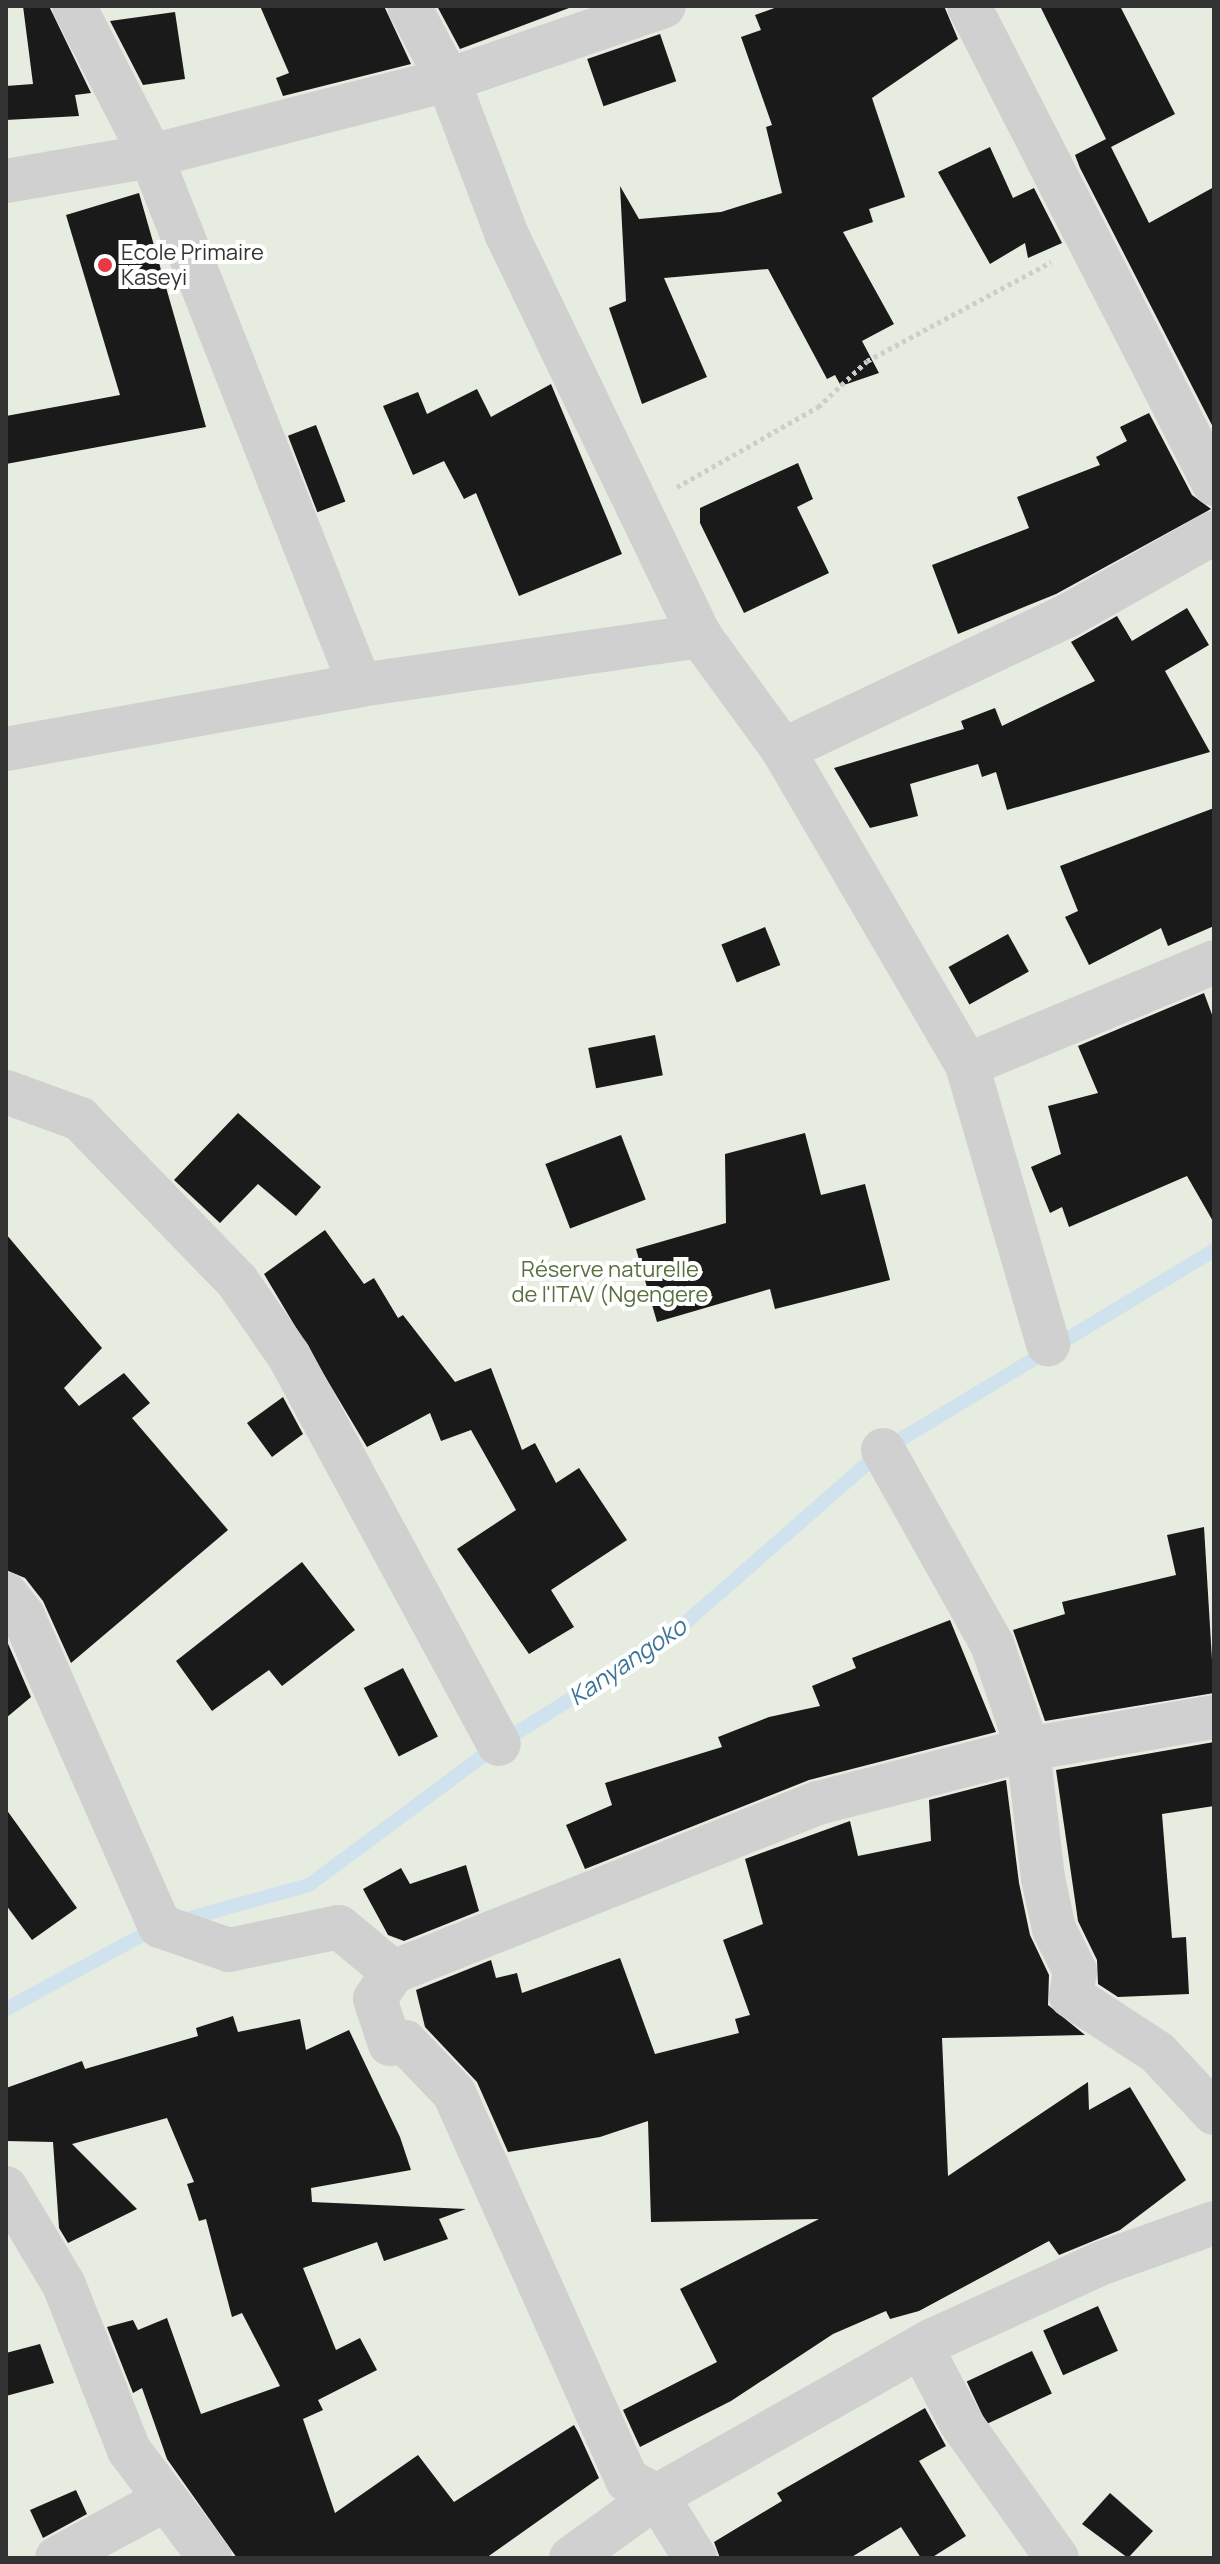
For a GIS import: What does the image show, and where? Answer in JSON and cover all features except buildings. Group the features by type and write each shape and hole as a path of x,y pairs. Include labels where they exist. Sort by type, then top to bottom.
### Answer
{"street":[{"path":"74,6 151,156 360,685"},
{"path":"409,6 448,80 506,233 700,636 783,750 967,1065 1048,1344"},
{"path":"6,181 151,156 448,80 664,6"},
{"path":"969,6 1214,484"},
{"path":"783,750 1067,616 1214,533"},
{"path":"6,749 360,685 700,636"},
{"path":"967,1065 1214,962"},
{"path":"6,1092 80,1119 237,1281 289,1356 499,1744"},
{"path":"883,1450 992,1644 1028,1749 1046,1890 1075,1971 1071,1996 1158,2053 1214,2113"},
{"path":"6,1594 23,1616 160,1926 229,1950 339,1927 393,1972"},
{"path":"695,2558 657,2496 627,2480 454,2093 405,2042 390,2044 375,1999 393,1972 818,1803 1028,1749 1214,1717"},
{"path":"6,2188 64,2285 129,2450 161,2502 210,2558"},
{"path":"571,2558 657,2496 921,2347 1102,2263 1214,2223"},
{"path":"921,2347 961,2423 1057,2558"},
{"path":"57,2558 161,2502"}],"path":[{"path":"638,509 818,407 867,361 999,296 1087,238"}],"green space":[{"name":"Réserve naturelle de l'ITAV (Ngengere","path":"6,6 1214,6 1214,2558 6,2558"}],"waterway":[{"name":"Kanyangoko","path":"179,1921 309,1885 499,1744 668,1638 883,1450 1214,1250"},
{"name":"Kanyangoko","path":"6,2009 155,1928"}],"place":[{"name":"Ecole Primaire Kaseyi","path":"105,265"}]}
